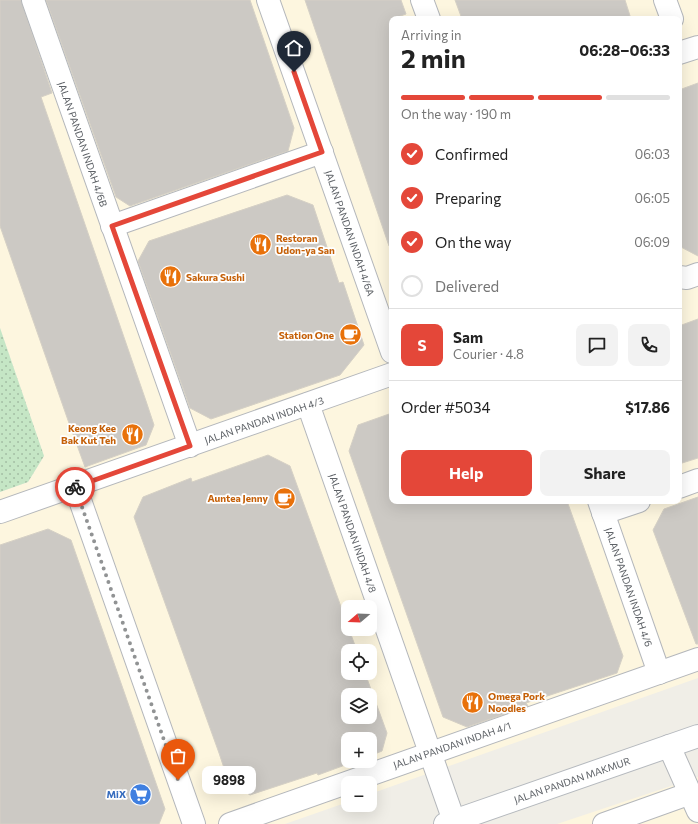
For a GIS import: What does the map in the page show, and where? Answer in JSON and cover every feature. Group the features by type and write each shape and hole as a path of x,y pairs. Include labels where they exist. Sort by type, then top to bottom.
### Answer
{"street":[{"name":"JALAN PANDAN INDAH 4/6B","path":"33,0 190,446"},
{"name":"JALAN PANDAN INDAH 4/6A","path":"268,0 389,343"},
{"path":"422,0 428,16"},
{"path":"665,0 671,16"},
{"path":"112,226 322,152"},
{"path":"682,277 687,278 698,274"},
{"name":"JALAN PANDAN INDAH 4/3","path":"0,512 389,375"},
{"name":"JALAN PANDAN INDAH 4/8","path":"308,404 430,753 450,822"},
{"path":"682,486 698,480"},
{"path":"75,486 194,824"},
{"path":"601,507 620,504"},
{"name":"JALAN PANDAN INDAH 4/6","path":"601,507 659,673"},
{"name":"JALAN PANDAN INDAH 4/1","path":"230,824 698,659"},
{"name":"JALAN PANDAN MAKMUR","path":"450,822 698,736"},
{"path":"604,824 650,816 694,802 669,746"}],"shaded area":[{"path":"0,0 698,0 698,678 377,792 377,776 341,776 341,804 285,824 0,824 0,492 28,482 44,456 0,328"},
{"path":"698,777 698,824 557,824"}],"green space":[{"path":"0,328 44,456 28,482 0,492"}],"building":[{"path":"0,0 21,0 52,93 41,97 154,425 146,445 85,467 0,226"},
{"path":"46,0 250,0 294,128 288,151 130,206 116,197"},
{"path":"305,0 401,0 406,14 400,16 389,16 389,246"},
{"path":"455,0 625,0 630,16 461,16"},
{"path":"698,83 698,256 682,248 682,89"},
{"path":"287,195 313,205 339,283 343,282 364,345 340,375 211,419 190,408 138,261 149,241"},
{"path":"698,319 698,458 682,463 682,325"},
{"path":"389,414 389,504 568,504 623,656 617,673 526,703 528,706 467,727 443,717 349,451 358,425"},
{"path":"268,455 290,466 341,607 341,636 352,636 354,644 341,644 341,680 368,680 370,688 341,688 341,724 377,724 377,706 387,733 382,751 377,753 377,732 341,732 341,767 318,775 317,773 250,795 228,780 134,517 143,497 191,478 192,482"},
{"path":"698,497 698,644 696,644 653,530 664,509 682,504 682,503"},
{"path":"48,529 71,540 165,809 159,824 0,824 0,545"}],"way so far":[{"path":"75,487 178,780"}],"place":[{"name":"Restoran Udon-ya San","path":"261,244"},
{"name":"Sakura Sushi","path":"171,277"},
{"name":"Station One","path":"350,335"},
{"name":"Keong Kee Bak Kut Teh","path":"132,434"},
{"name":"Auntea Jenny","path":"284,498"},
{"name":"Omega Pork Noodles","path":"473,702"},
{"name":"9898","path":"178,780"},
{"name":"MiX","path":"141,794"}],"route":[{"path":"75,487 190,446 112,226 322,152 294,72"}]}
